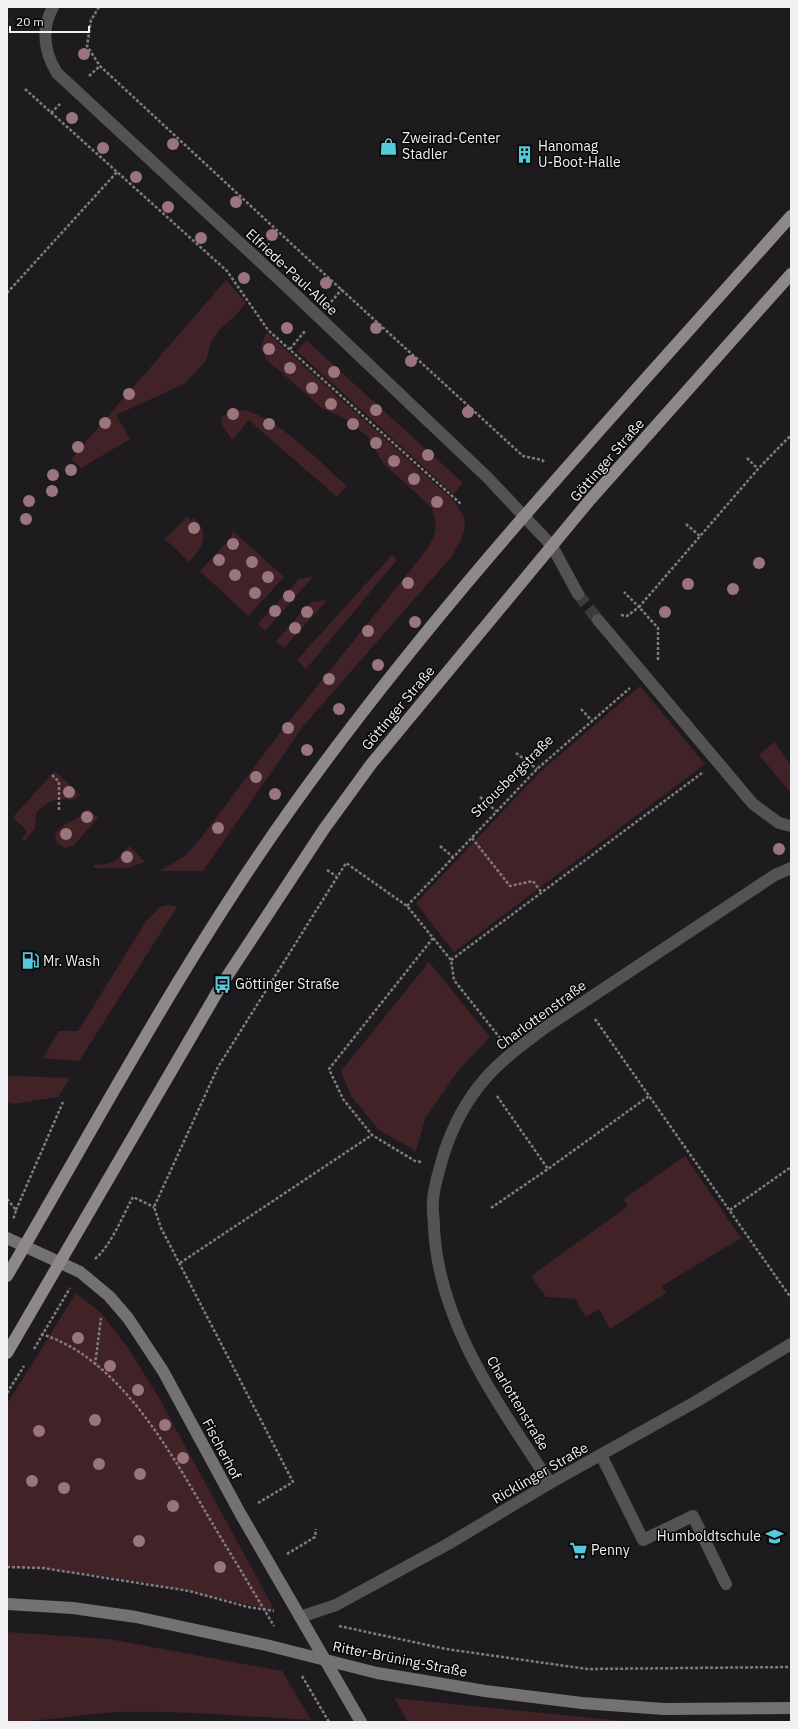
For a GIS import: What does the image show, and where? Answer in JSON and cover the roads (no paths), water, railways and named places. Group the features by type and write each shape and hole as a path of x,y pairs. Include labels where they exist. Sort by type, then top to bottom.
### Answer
{"main road":[{"name":"Göttinger Straße","path":"7,1276 51,1201 109,1096 188,962 289,810 373,698 429,628 525,515 791,216"},
{"name":"Göttinger Straße","path":"7,1353 222,984 324,829 372,763 589,501 791,274"},
{"name":"Fischerhof","path":"7,1238 80,1272 109,1296 128,1318 163,1371 240,1514 361,1722"},
{"name":"Ritter-Brüning-Straße","path":"7,1604 73,1608 136,1616 266,1645 377,1673 486,1691 582,1703 664,1709 791,1708"}],"street":[{"name":"Elfriede-Paul-Allee","path":"54,7 47,18 45,43 50,62 57,73 287,287 525,515 552,546"},
{"path":"552,546 578,594"},
{"path":"598,620 753,804 779,823 791,826"},
{"name":"Charlottenstraße","path":"550,1483 483,1380 451,1313 435,1242 433,1201 440,1166 449,1138 461,1111 484,1079 511,1053 584,1002 774,875 791,868"},
{"name":"Ricklinger Straße","path":"300,1617 336,1605 448,1544 550,1483 697,1401 791,1344"},
{"path":"601,1455 644,1540 693,1516 726,1584"}],"tunnel":[{"path":"578,594 598,620"}],"place":[{"name":"Zweirad-Center Stadler","path":"389,146"},
{"name":"Hanomag U-Boot-Halle","path":"525,154"},
{"name":"Mr. Wash","path":"30,961"},
{"name":"Göttinger Straße","path":"222,984"},
{"name":"Humboldtschule","path":"774,1536"},
{"name":"Penny","path":"578,1550"}]}
